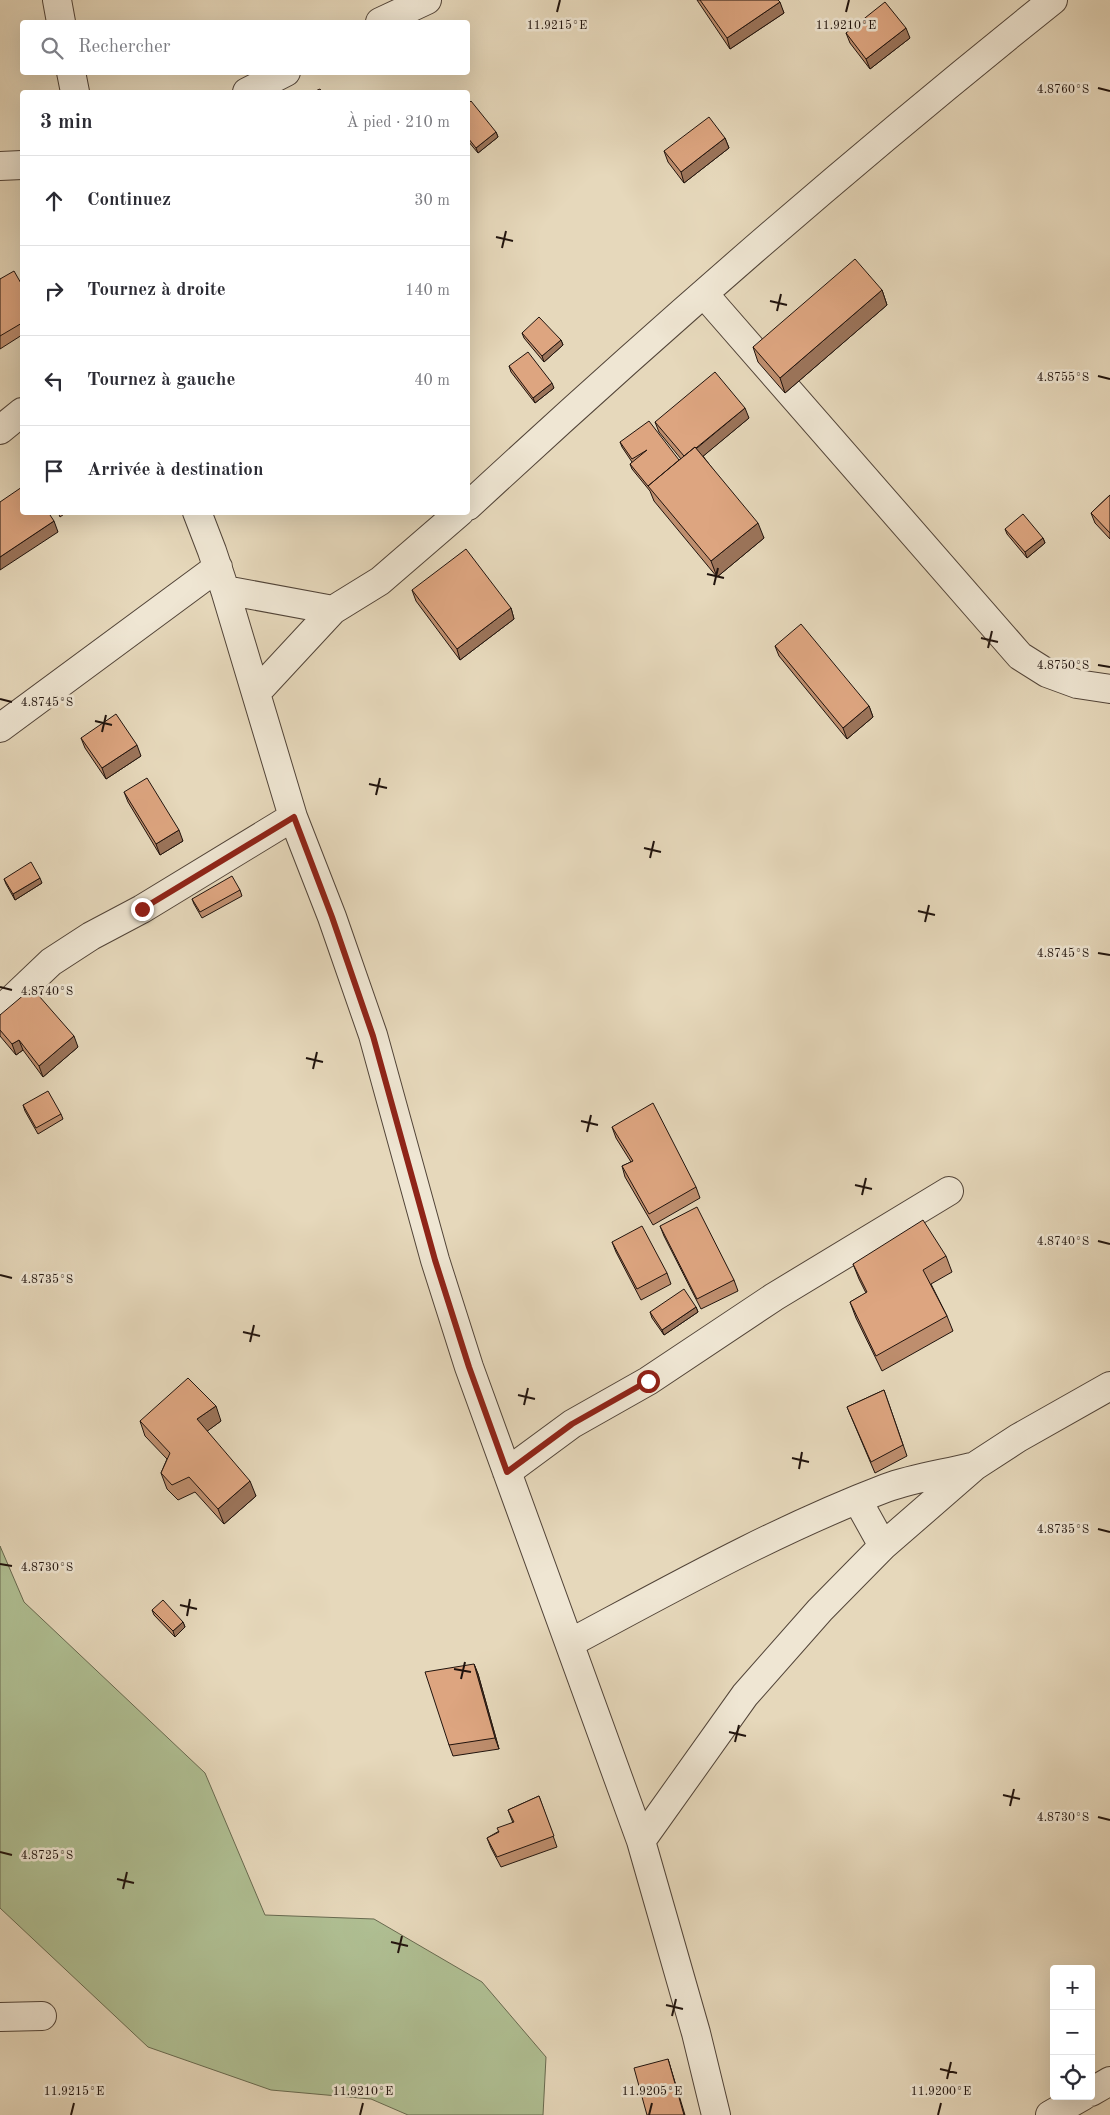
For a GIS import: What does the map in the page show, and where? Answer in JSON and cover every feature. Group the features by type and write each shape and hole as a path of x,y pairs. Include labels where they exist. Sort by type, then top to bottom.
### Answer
{"street":[{"path":"57,0 61,20"},
{"path":"384,20 426,0"},
{"path":"470,504 592,391 823,191 1053,0"},
{"path":"72,75 75,90"},
{"path":"251,90 280,75"},
{"path":"0,166 20,165"},
{"path":"704,294 1020,656 1047,674 1077,684 1110,689"},
{"path":"0,430 20,414"},
{"path":"198,515 221,579 294,817 332,917 373,1036 435,1260 469,1367 641,1841 696,2033 716,2115"},
{"path":"256,693 333,610 380,581 457,515"},
{"path":"0,728 221,579 333,610"},
{"path":"0,1008 6,1005 51,962 91,936 142,909 294,817"},
{"path":"507,1472 572,1424 648,1381 774,1297 949,1191"},
{"path":"641,1841 745,1695 820,1610 883,1546 975,1466 1018,1438 1110,1386"},
{"path":"570,1643 717,1565 802,1524 888,1487 975,1466"},
{"path":"858,1501 883,1546"},
{"path":"0,2017 42,2016"},
{"path":"1095,2090 1110,2081"},
{"path":"1050,2115 1076,2100"}],"green space":[{"path":"0,1546 24,1602 205,1773 265,1915 374,1919 482,1982 546,2057 543,2115 408,2115 371,2099 271,2090 148,2047 0,1908"}],"building":[{"path":"700,0 778,0 780,2 727,38"},
{"path":"885,2 906,28 866,59 846,33"},
{"path":"470,102 496,132 476,148 470,140"},
{"path":"709,117 725,138 681,172 664,151"},
{"path":"855,259 882,290 780,378 753,347"},
{"path":"14,271 20,282 20,324 0,336 0,279"},
{"path":"539,317 561,340 542,356 522,333"},
{"path":"528,352 552,383 533,398 509,366"},
{"path":"715,372 745,408 684,456 655,422"},
{"path":"649,421 679,460 648,486 630,464 647,450 632,459 620,442"},
{"path":"695,447 758,523 711,561 648,486"},
{"path":"20,488 20,515 50,515 54,521 0,557 0,502"},
{"path":"1110,495 1110,533 1091,513"},
{"path":"1023,514 1043,538 1025,552 1005,529"},
{"path":"466,549 511,608 457,649 412,590"},
{"path":"801,624 869,706 843,728 775,646"},
{"path":"116,714 137,745 102,768 81,738"},
{"path":"147,778 179,830 156,844 124,792"},
{"path":"31,862 40,878 13,894 4,879"},
{"path":"232,876 240,890 200,912 192,899"},
{"path":"32,988 74,1036 39,1066 19,1040 12,1044 0,1030 0,1015"},
{"path":"48,1091 61,1114 36,1128 23,1105"},
{"path":"653,1103 696,1187 649,1214 622,1166 633,1161 612,1127"},
{"path":"697,1207 734,1280 697,1299 660,1226"},
{"path":"923,1220 946,1256 923,1270 947,1316 876,1356 850,1302 867,1292 853,1264"},
{"path":"642,1226 667,1273 637,1289 612,1242"},
{"path":"684,1289 696,1307 662,1330 650,1312"},
{"path":"188,1378 216,1406 197,1419 250,1481 218,1509 189,1477 172,1485 161,1473 170,1453 140,1421"},
{"path":"884,1390 903,1445 871,1462 847,1407"},
{"path":"163,1600 183,1622 173,1631 152,1610"},
{"path":"474,1664 495,1738 449,1745 425,1672"},
{"path":"539,1796 554,1836 497,1857 487,1838 499,1832 497,1828 514,1822 508,1810"},
{"path":"668,2059 684,2115 647,2115 634,2068"}],"route":[{"path":"142,909 294,817 332,917 373,1036 435,1260 469,1367 507,1472 572,1424 648,1381"}]}
